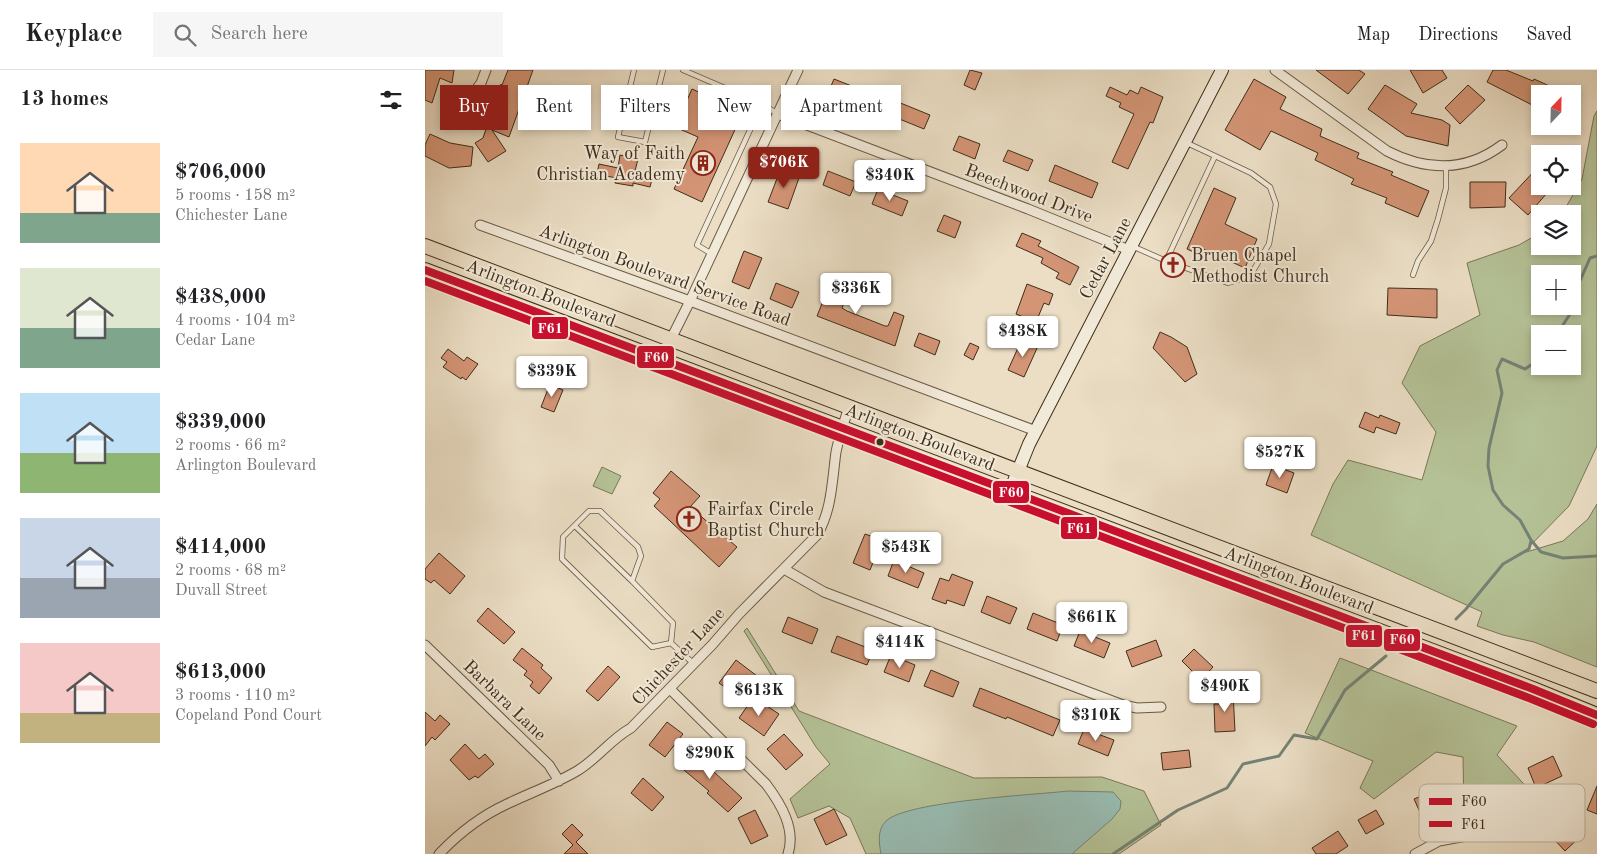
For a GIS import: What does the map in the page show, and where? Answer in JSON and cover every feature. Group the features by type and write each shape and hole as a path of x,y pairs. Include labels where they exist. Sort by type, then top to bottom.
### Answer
{"main road":[{"name":"Cedar Lane","path":"1011,491 1036,430 1222,70"},
{"name":"Arlington Boulevard","path":"425,246 1597,691"},
{"name":"Arlington Boulevard","path":"425,270 1533,689 1597,715"}],"street":[{"path":"480,85 486,70"},
{"path":"661,359 798,70"},
{"path":"1275,70 1387,152 1402,159 1418,164 1446,166 1482,158 1502,145"},
{"name":"Beechwood Drive","path":"777,114 1130,247"},
{"name":"Arlington Boulevard Service Road","path":"480,225 1036,430"},
{"name":"Chichester Lane","path":"439,854 469,827 492,812 579,770 622,733 631,728 817,535 829,510 837,451 849,407"},
{"path":"784,569 824,592 1123,705 1137,708 1161,707"},
{"name":"Barbara Lane","path":"425,645 549,765 559,781"},
{"path":"670,689 766,784 776,797 784,812 789,828 791,840 788,854"},
{"path":"1415,854 1439,842"}],"lane":[{"path":"634,70 618,137 645,142 663,70"},
{"path":"683,70 718,85"},
{"path":"771,110 777,114"},
{"path":"712,254 697,245 750,130"},
{"path":"1130,247 1228,283 1250,276 1269,244 1275,204 1270,186 1251,173 1185,142"},
{"path":"1166,261 1215,156"},
{"path":"1413,275 1418,261 1431,241 1438,219 1446,188 1446,166"},
{"path":"632,581 641,556 639,547 600,511 589,511 563,537 562,559 652,647 671,643"},
{"path":"575,526 673,623 671,643"},
{"path":"671,643 694,664"}],"green space":[{"path":"1597,111 1597,446 1569,506 1523,553 1563,541 1588,519 1597,504 1597,667 1534,642 1503,635 1477,626 1482,612 1311,535 1333,484 1348,460 1422,480 1436,432 1402,383 1420,346 1480,315 1467,263 1519,245 1531,238 1531,255 1581,255 1581,205 1567,205 1573,195 1581,195 1582,179 1594,116"},
{"path":"602,467 621,476 612,494 593,486"},
{"path":"747,628 799,711 974,778 1102,777 1144,791 1161,825 1119,854 866,854 850,818 829,806 798,818 790,799 830,764 816,747 744,631"},
{"path":"1340,658 1517,726 1497,755 1524,784 1463,784 1463,757 1436,752 1374,799 1360,788 1373,761 1305,733"}],"water":[{"path":"1068,791 1113,792 1121,801 1120,809 1112,819 1072,854 881,854 879,841 881,828 886,821 898,814 919,808 972,800"}],"building":[{"path":"425,70 454,70 452,83 440,78 432,103 425,100"},
{"path":"508,70 533,70 528,85 518,85 518,112 509,137 492,130 508,130 508,85 502,85"},
{"path":"970,70 982,73 975,90 964,85"},
{"path":"1316,70 1359,70 1365,74 1348,94"},
{"path":"1410,70 1442,70 1447,78 1423,93"},
{"path":"1493,70 1506,70 1547,85 1531,85 1531,104 1487,82"},
{"path":"834,79 849,85 831,85"},
{"path":"1254,79 1286,97 1280,109 1322,129 1320,136 1359,153 1357,158 1393,172 1391,175 1429,191 1418,217 1385,203 1387,198 1351,184 1354,179 1315,160 1318,153 1271,131 1260,150 1225,130"},
{"path":"1385,85 1417,104 1411,113 1442,120 1450,125 1448,146 1406,136 1368,109"},
{"path":"1468,85 1485,100 1460,124 1445,108"},
{"path":"1110,87 1127,95 1130,90 1138,94 1141,87 1163,97 1153,123 1150,122 1128,169 1112,162 1134,114 1119,107 1121,103 1106,96"},
{"name":"Way of Faith Christian Academy","path":"692,89 698,92 698,130 735,130 702,202 674,189 698,137 682,130 688,130 688,98"},
{"path":"901,103 930,115 924,129 901,120"},
{"path":"486,130 492,130 506,151 488,162 475,143 483,138"},
{"path":"430,134 450,143 473,147 471,166 449,168 425,156 425,145"},
{"path":"959,136 980,144 975,159 953,150"},
{"path":"1008,150 1033,160 1028,171 1003,161"},
{"path":"620,155 638,159 635,171 653,175 650,187 633,183 633,186 615,183 616,178 597,174 599,164 618,168"},
{"path":"1055,165 1098,183 1092,198 1049,181"},
{"path":"781,168 800,175 788,209 768,202"},
{"path":"828,171 856,182 850,196 823,185"},
{"path":"1531,175 1531,195 1545,195 1537,205 1531,205 1531,212 1528,215 1509,198"},
{"path":"1470,182 1506,182 1505,207 1470,208"},
{"path":"1214,188 1236,198 1225,224 1257,239 1245,268 1203,249 1200,255 1187,249"},
{"path":"878,189 908,201 902,216 872,204"},
{"path":"944,215 961,222 955,238 937,231"},
{"path":"1022,233 1041,241 1038,246 1079,267 1070,285 1056,278 1059,273 1041,263 1043,258 1016,246"},
{"path":"744,251 762,258 749,289 732,282"},
{"path":"833,276 852,283 842,308 847,311 885,326 888,326 894,312 904,316 895,346 817,316"},
{"path":"776,283 799,292 792,308 770,299"},
{"path":"1027,284 1053,294 1049,305 1044,303 1036,322 1016,314"},
{"path":"1388,288 1437,289 1437,318 1387,315"},
{"path":"1160,332 1187,347 1197,374 1185,382 1153,348"},
{"path":"919,333 940,341 935,355 914,346"},
{"path":"1022,339 1038,346 1024,377 1008,370"},
{"path":"970,343 979,347 973,360 964,355"},
{"path":"448,349 464,361 467,357 478,364 466,380 462,377 461,379 443,367 447,362 441,358"},
{"path":"550,384 563,390 554,412 541,407"},
{"path":"1365,412 1379,418 1380,415 1400,423 1396,434 1376,427 1374,433 1359,427"},
{"path":"1273,465 1294,473 1287,493 1266,485"},
{"name":"Fairfax Circle Baptist Church","path":"671,471 700,496 690,507 737,547 719,567 654,506 660,499 653,493"},
{"path":"865,534 882,540 870,570 853,563"},
{"path":"439,553 465,576 450,594 434,580 431,583 425,579 425,569"},
{"path":"894,560 924,573 918,588 888,576"},
{"path":"952,574 973,582 964,606 947,600 946,604 932,599 940,578 949,581"},
{"path":"987,596 1017,608 1010,624 981,612"},
{"path":"488,608 515,632 504,644 477,621"},
{"path":"1033,613 1063,625 1057,641 1027,629"},
{"path":"788,617 818,629 812,644 782,632"},
{"path":"1080,631 1110,643 1104,658 1074,646"},
{"path":"837,636 873,650 867,665 831,652"},
{"path":"1156,640 1162,656 1132,667 1126,651"},
{"path":"522,648 543,665 541,668 552,678 539,694 530,686 533,682 524,675 527,671 513,660"},
{"path":"1194,649 1213,667 1201,680 1182,661"},
{"path":"891,655 915,665 909,682 884,672"},
{"path":"736,660 757,676 749,687 742,681 733,693 719,683"},
{"path":"608,666 620,677 598,701 586,691"},
{"path":"931,670 959,682 953,697 924,686"},
{"path":"980,688 1060,720 1053,736 1007,717 1006,719 973,706"},
{"path":"1233,692 1235,731 1215,732 1214,704 1219,704 1218,693"},
{"path":"751,701 761,708 764,704 779,714 764,736 739,718"},
{"path":"425,712 435,721 440,715 450,724 435,740 432,737 425,746"},
{"path":"667,722 683,734 665,757 649,745"},
{"path":"1084,729 1114,740 1108,756 1078,744"},
{"path":"784,734 803,755 786,770 767,749"},
{"path":"465,744 479,759 485,754 494,764 478,778 475,776 469,780 450,760"},
{"path":"692,749 715,768 713,771 742,798 728,812 707,793 709,791 678,765"},
{"path":"1189,750 1191,767 1163,770 1161,753"},
{"path":"1553,756 1562,776 1545,784 1534,784 1528,768"},
{"path":"643,778 664,797 652,811 631,793"},
{"path":"1597,786 1597,814 1587,810"},
{"path":"1419,797 1419,810 1414,799"},
{"path":"834,809 847,835 826,845 814,819"},
{"path":"755,810 768,836 751,844 738,818"},
{"path":"1376,810 1384,824 1366,834 1358,820"},
{"path":"572,824 583,835 576,842 588,854 564,854 573,845 562,834"},
{"path":"1338,831 1348,846 1336,854 1316,854 1312,848"},
{"path":"1557,842 1574,842 1565,851"}],"waterway":[{"path":"1563,325 1572,311 1579,283 1590,258 1597,256"},
{"path":"1531,365 1525,369 1502,359 1497,370 1502,393 1489,448 1488,466 1493,490 1503,505 1520,520 1531,540 1541,552 1563,558 1597,556"},
{"path":"1456,619 1503,564 1529,549 1531,541"},
{"path":"1113,854 1178,810 1227,788 1243,764 1279,756 1294,735 1317,739 1345,690 1386,656"}],"transit line":[{"name":"F60","path":"425,270 1533,689 1597,715"},
{"name":"F61","path":"425,281 1529,698 1593,724"}],"place":[{"name":"Way of Faith Christian Academy","path":"703,163"},
{"name":"Bruen Chapel Methodist Church","path":"1173,265"},
{"name":"Fairfax Circle Baptist Church","path":"689,519"}]}
